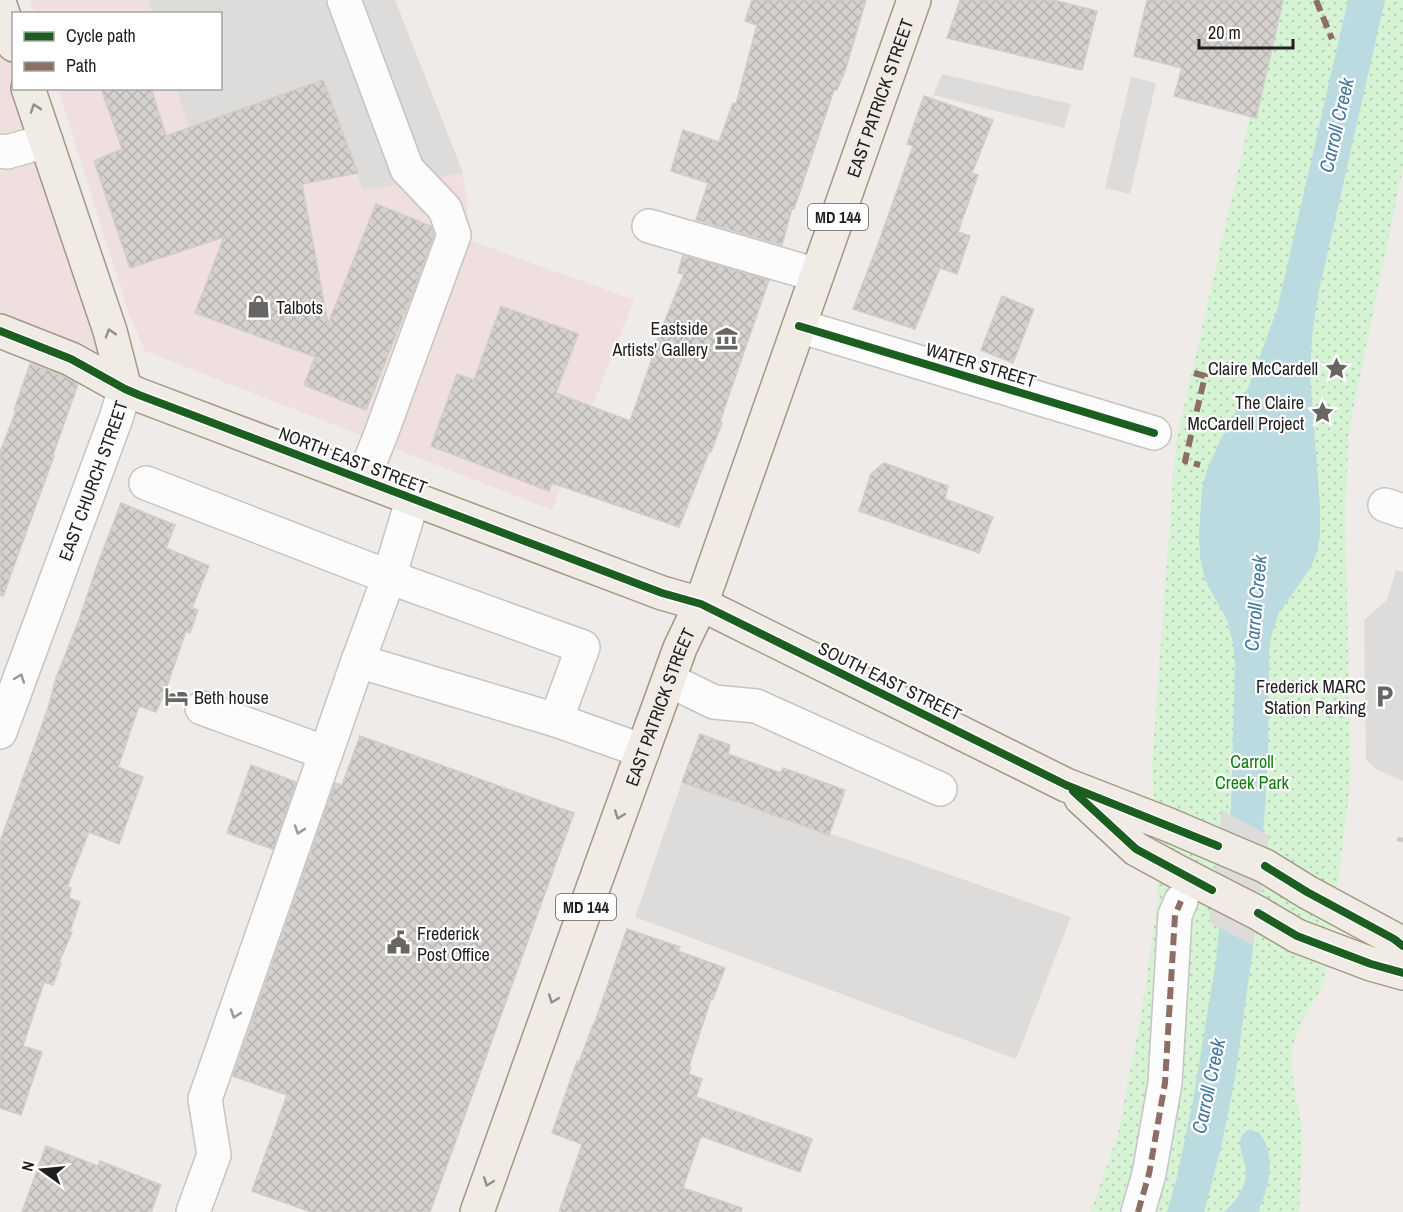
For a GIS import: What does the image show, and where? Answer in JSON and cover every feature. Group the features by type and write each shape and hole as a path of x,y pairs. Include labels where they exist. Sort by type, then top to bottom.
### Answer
{"main road":[{"name":"EAST PATRICK STREET","path":"477,1212 680,648 701,604 914,0"},
{"path":"0,5 12,39"},
{"name":"EAST CHURCH STREET","path":"29,90 110,331 125,389"},
{"name":"NORTH EAST STREET","path":"0,330 71,359 125,389 662,593 701,604"},
{"name":"SOUTH EAST STREET","path":"701,604 1066,785 1265,866 1403,946"},
{"name":"SOUTH EAST STREET","path":"1066,785 1137,849 1297,936 1371,964 1403,973"}],"street":[{"path":"344,0 407,169 445,209 454,235 363,479"},
{"path":"0,151 7,152 46,141"},
{"path":"649,226 817,275"},
{"name":"WATER STREET","path":"799,326 1154,433"},
{"name":"EAST CHURCH STREET","path":"0,732 125,389"},
{"path":"146,483 388,577 583,647 556,720"},
{"path":"193,1212 214,1155 205,1099 388,577 413,498"},
{"path":"358,661 556,720 643,751"},
{"path":"669,680 714,702 756,706 940,789"},
{"path":"202,708 322,764"},
{"path":"1138,1212 1149,1174 1165,1083 1175,915 1181,901"}],"shaded area":[{"path":"30,0 395,0 463,173 471,241 634,300 552,510 145,351 129,314 58,90 222,90 222,12 35,12"},
{"path":"148,0 395,0 463,173 363,190 322,80 189,128 176,90 222,90 222,12 153,12"},
{"path":"0,5 12,42 12,90 15,90 125,389 0,331"},
{"path":"942,74 1071,104 1064,128 933,95"},
{"path":"1131,77 1156,83 1130,194 1105,188"},
{"name":"Frederick MARC Station Parking","path":"1396,570 1403,572 1403,781 1376,769 1366,760 1364,620 1387,600"},
{"path":"682,782 1071,917 1016,1059 635,917"}],"green space":[{"name":"Carroll Creek Park","path":"1277,0 1403,0 1403,167 1349,430 1345,511 1351,779 1326,974 1319,993 1303,1019 1292,1047 1292,1071 1303,1138 1299,1211 1091,1212 1118,1134 1142,1010 1158,899 1152,763 1176,442"}],"water":[{"name":"Carroll Creek","path":"1348,0 1385,0 1318,295 1312,337 1310,375 1320,505 1320,536 1311,567 1279,613 1269,651 1268,755 1253,948 1235,1078 1222,1144 1204,1212 1167,1212 1193,1101 1216,960 1231,808 1235,662 1227,620 1205,580 1200,557 1202,489 1207,470 1219,443 1248,388 1277,310"},
{"path":"1248,1130 1259,1132 1265,1141 1269,1161 1268,1182 1258,1212 1224,1212 1236,1199 1245,1182 1246,1170 1240,1143 1243,1134"}],"pier":[{"path":"1222,810 1269,836 1253,945 1209,922"}],"building":[{"path":"752,0 866,0 845,71 837,90 834,90 794,209 792,208 782,245 696,220 708,183 671,171 683,130 719,142 733,103 736,104 757,25 745,21"},
{"path":"960,0 1053,0 1097,11 1082,70 947,38"},
{"path":"1147,0 1283,0 1256,118 1174,96 1182,68 1134,56"},
{"path":"323,80 358,173 302,184 328,324 376,204 431,226 434,235 366,410 304,385 315,357 195,313 224,237 130,268 94,161 122,149 102,90 152,90 166,136"},
{"path":"924,96 993,120 972,173 978,175 958,232 970,236 957,274 940,268 915,329 853,309 913,146 907,144"},
{"path":"683,255 769,280 720,422 722,423 679,527 552,483 549,491 431,446 457,374 474,380 501,306 578,334 556,393 630,421 653,356 651,355 684,274 678,273"},
{"path":"1002,296 1034,309 1013,363 981,350"},
{"path":"30,364 64,376 78,384 3,596 0,595 0,452 16,411 14,410"},
{"path":"884,463 948,486 945,499 993,517 979,553 859,511 871,474"},
{"path":"121,503 175,525 166,548 209,566 192,608 198,610 190,633 186,631 156,712 139,706 118,767 143,777 119,844 89,832 67,887 71,888 69,898 80,902 53,985 44,982 23,1046 42,1052 21,1115 0,1108 0,842 48,708 56,678"},
{"path":"700,734 730,745 728,754 781,773 783,768 845,790 829,835 682,782"},
{"name":"Frederick Post Office","path":"360,736 574,813 430,1212 311,1212 252,1191 287,1095 233,1076 335,783 342,785"},
{"path":"251,765 296,782 273,849 227,833"},
{"path":"627,929 680,947 678,951 725,968 713,999 711,999 689,1066 691,1067 689,1074 702,1079 696,1097 812,1139 800,1172 701,1136 683,1188 742,1208 741,1212 559,1212 582,1144 552,1133 577,1061 579,1062 594,1025"},
{"path":"46,1146 98,1166 100,1161 161,1185 151,1212 22,1212"}],"railway":[{"path":"1397,839 1403,840"}],"marked path":[{"path":"1316,0 1332,39"},
{"path":"1194,373 1205,376 1185,461 1200,465"},
{"path":"1138,1212 1149,1174 1165,1083 1175,915 1181,901"}],"cycle path":[{"path":"799,326 1154,433"},
{"path":"0,331 71,359 139,395 662,593 701,604 1066,785 1218,846"},
{"path":"1073,791 1136,849 1212,890"},
{"path":"1265,866 1403,946"},
{"path":"1258,913 1297,936 1371,964 1403,973"}],"place":[{"name":"Talbots","path":"258,307"},
{"name":"Eastside Artists' Gallery","path":"726,338"},
{"name":"Claire McCardell","path":"1336,368"},
{"name":"The Claire McCardell Project","path":"1322,412"},
{"name":"Frederick MARC Station Parking","path":"1384,696"},
{"name":"Beth house","path":"176,697"},
{"name":"Frederick Post Office","path":"399,943"}]}
